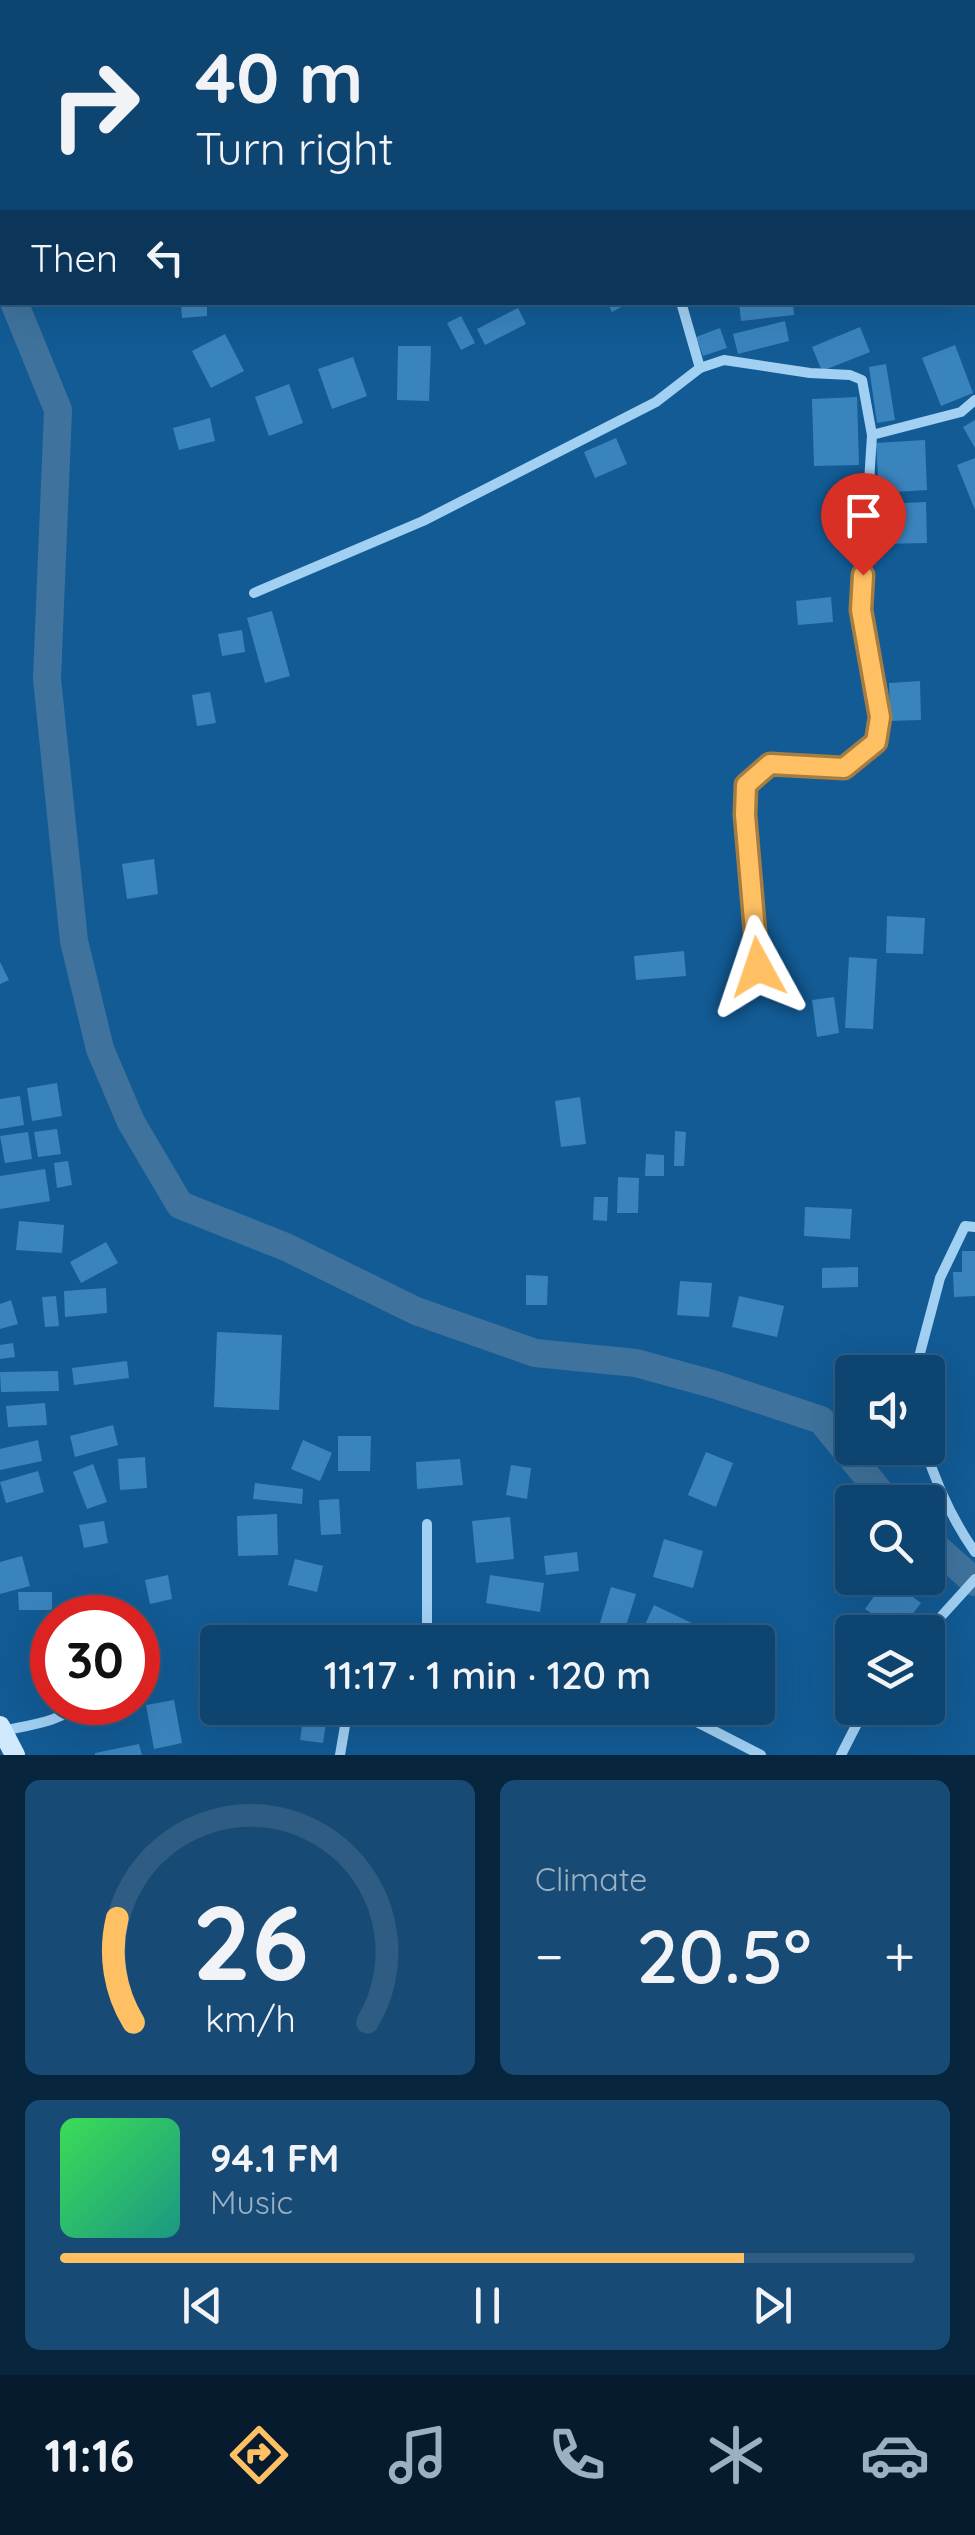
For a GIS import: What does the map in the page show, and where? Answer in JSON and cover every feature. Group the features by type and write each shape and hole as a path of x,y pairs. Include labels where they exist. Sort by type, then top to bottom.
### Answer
{"main road":[{"path":"1,1728 15,1755"}],"street":[{"path":"682,305 700,368"},
{"path":"254,592 423,521 656,402 700,368 724,360 810,374 850,375 862,380 872,435 861,610 880,717 876,742 844,768 770,764 746,785 758,967"},
{"path":"872,435 961,412 975,400"},
{"path":"919,1355 940,1278 965,1226 975,1226"},
{"path":"931,1465 975,1552"},
{"path":"427,1524 428,1625"},
{"path":"943,1615 975,1579"},
{"path":"1,1728 30,1724"},
{"path":"340,1755 345,1725"},
{"path":"702,1725 760,1755"},
{"path":"841,1755 857,1725"}],"building":[{"path":"181,305 207,305 207,316 182,318"},
{"path":"739,305 793,305 794,315 741,321"},
{"path":"518,308 526,324 485,345 477,329"},
{"path":"461,316 475,343 461,350 447,323"},
{"path":"785,321 789,341 738,354 733,334"},
{"path":"860,327 870,352 822,371 812,347"},
{"path":"720,328 727,348 703,356 696,337"},
{"path":"225,334 244,371 211,388 192,351"},
{"path":"955,345 973,393 941,406 922,358"},
{"path":"398,346 431,346 429,401 397,400"},
{"path":"353,357 367,396 332,409 318,369"},
{"path":"886,364 895,420 877,423 869,367"},
{"path":"289,384 303,423 269,436 255,397"},
{"path":"857,397 859,465 814,466 812,399"},
{"path":"210,418 215,441 179,450 173,428"},
{"path":"975,420 975,448 963,427"},
{"path":"616,438 627,464 595,478 584,452"},
{"path":"925,440 927,490 879,493 876,443"},
{"path":"975,458 975,510 957,465"},
{"path":"830,495 854,495 855,516 831,517"},
{"path":"926,502 927,543 881,544 880,504"},
{"path":"831,597 833,622 798,625 796,601"},
{"path":"272,611 290,676 265,683 247,618"},
{"path":"242,630 245,652 222,656 218,634"},
{"path":"920,681 921,720 890,721 889,683"},
{"path":"210,692 216,723 197,726 192,695"},
{"path":"154,859 158,894 127,899 122,864"},
{"path":"887,916 925,918 923,954 886,953"},
{"path":"684,951 686,976 636,980 634,956"},
{"path":"849,957 877,959 873,1029 845,1028"},
{"path":"0,962 9,980 0,984"},
{"path":"834,997 839,1033 817,1037 812,1000"},
{"path":"57,1083 62,1116 32,1121 27,1088"},
{"path":"20,1096 24,1125 0,1129 0,1099"},
{"path":"580,1097 586,1144 561,1147 555,1101"},
{"path":"57,1129 61,1154 38,1157 34,1132"},
{"path":"675,1131 686,1132 684,1166 674,1166"},
{"path":"28,1132 32,1159 5,1163 0,1136"},
{"path":"646,1154 664,1155 664,1176 645,1176"},
{"path":"68,1161 72,1185 57,1188 54,1163"},
{"path":"45,1169 50,1201 0,1209 0,1176"},
{"path":"618,1177 639,1178 638,1213 617,1213"},
{"path":"594,1197 608,1197 607,1221 593,1220"},
{"path":"805,1207 852,1209 850,1239 804,1236"},
{"path":"19,1221 64,1225 62,1253 16,1250"},
{"path":"106,1242 118,1263 81,1283 70,1262"},
{"path":"962,1251 975,1251 975,1296 954,1297 953,1272 962,1272"},
{"path":"858,1267 858,1287 822,1288 822,1268"},
{"path":"526,1275 548,1276 547,1305 526,1305"},
{"path":"680,1281 712,1283 709,1317 677,1315"},
{"path":"106,1288 107,1313 65,1317 64,1291"},
{"path":"56,1296 59,1326 45,1327 42,1297"},
{"path":"739,1296 784,1306 777,1337 732,1327"},
{"path":"11,1300 18,1324 0,1329 0,1304"},
{"path":"217,1332 282,1335 279,1410 214,1407"},
{"path":"13,1343 15,1357 0,1359 0,1345"},
{"path":"127,1361 129,1378 74,1385 72,1368"},
{"path":"58,1371 59,1391 1,1392 0,1372"},
{"path":"45,1403 47,1425 8,1427 6,1406"},
{"path":"113,1425 118,1445 75,1457 70,1436"},
{"path":"338,1436 371,1436 370,1471 338,1471"},
{"path":"38,1440 42,1461 0,1470 0,1449"},
{"path":"303,1440 332,1453 320,1481 291,1469"},
{"path":"706,1452 733,1463 716,1507 688,1495"},
{"path":"145,1457 147,1488 120,1490 118,1459"},
{"path":"460,1459 463,1485 417,1489 416,1462"},
{"path":"93,1464 107,1502 87,1509 73,1472"},
{"path":"511,1465 531,1468 527,1499 506,1495"},
{"path":"38,1471 44,1492 6,1503 0,1482"},
{"path":"255,1483 303,1489 302,1504 253,1499"},
{"path":"339,1499 341,1534 321,1535 319,1500"},
{"path":"277,1514 278,1555 238,1556 237,1516"},
{"path":"510,1517 514,1559 476,1563 472,1521"},
{"path":"104,1521 108,1543 84,1548 79,1525"},
{"path":"664,1539 703,1551 693,1588 653,1577"},
{"path":"577,1552 579,1571 546,1575 544,1556"},
{"path":"22,1556 30,1586 0,1594 0,1562"},
{"path":"295,1559 323,1566 317,1592 288,1585"},
{"path":"168,1575 172,1599 160,1602 160,1595 148,1595 145,1580"},
{"path":"490,1575 544,1583 540,1612 486,1603"},
{"path":"611,1587 636,1594 626,1625 599,1625"},
{"path":"18,1592 52,1592 30,1595 30,1610 19,1610"},
{"path":"875,1595 910,1595 921,1603 912,1615 874,1615 865,1609"},
{"path":"654,1605 696,1625 645,1625"},
{"path":"174,1700 182,1743 154,1749 150,1725 160,1725 160,1702"},
{"path":"302,1725 326,1725 323,1743 300,1740"},
{"path":"139,1744 142,1755 95,1755 95,1753"}],"waterway":[{"path":"15,305 58,410 47,679 74,941 100,1049 131,1122 180,1205 286,1247 416,1311 535,1353 636,1363 821,1420 874,1485"},
{"path":"945,1555 975,1582"}],"route":[{"path":"758,967 746,785 770,764 844,768 876,742 880,717 861,610 863,575"}]}
